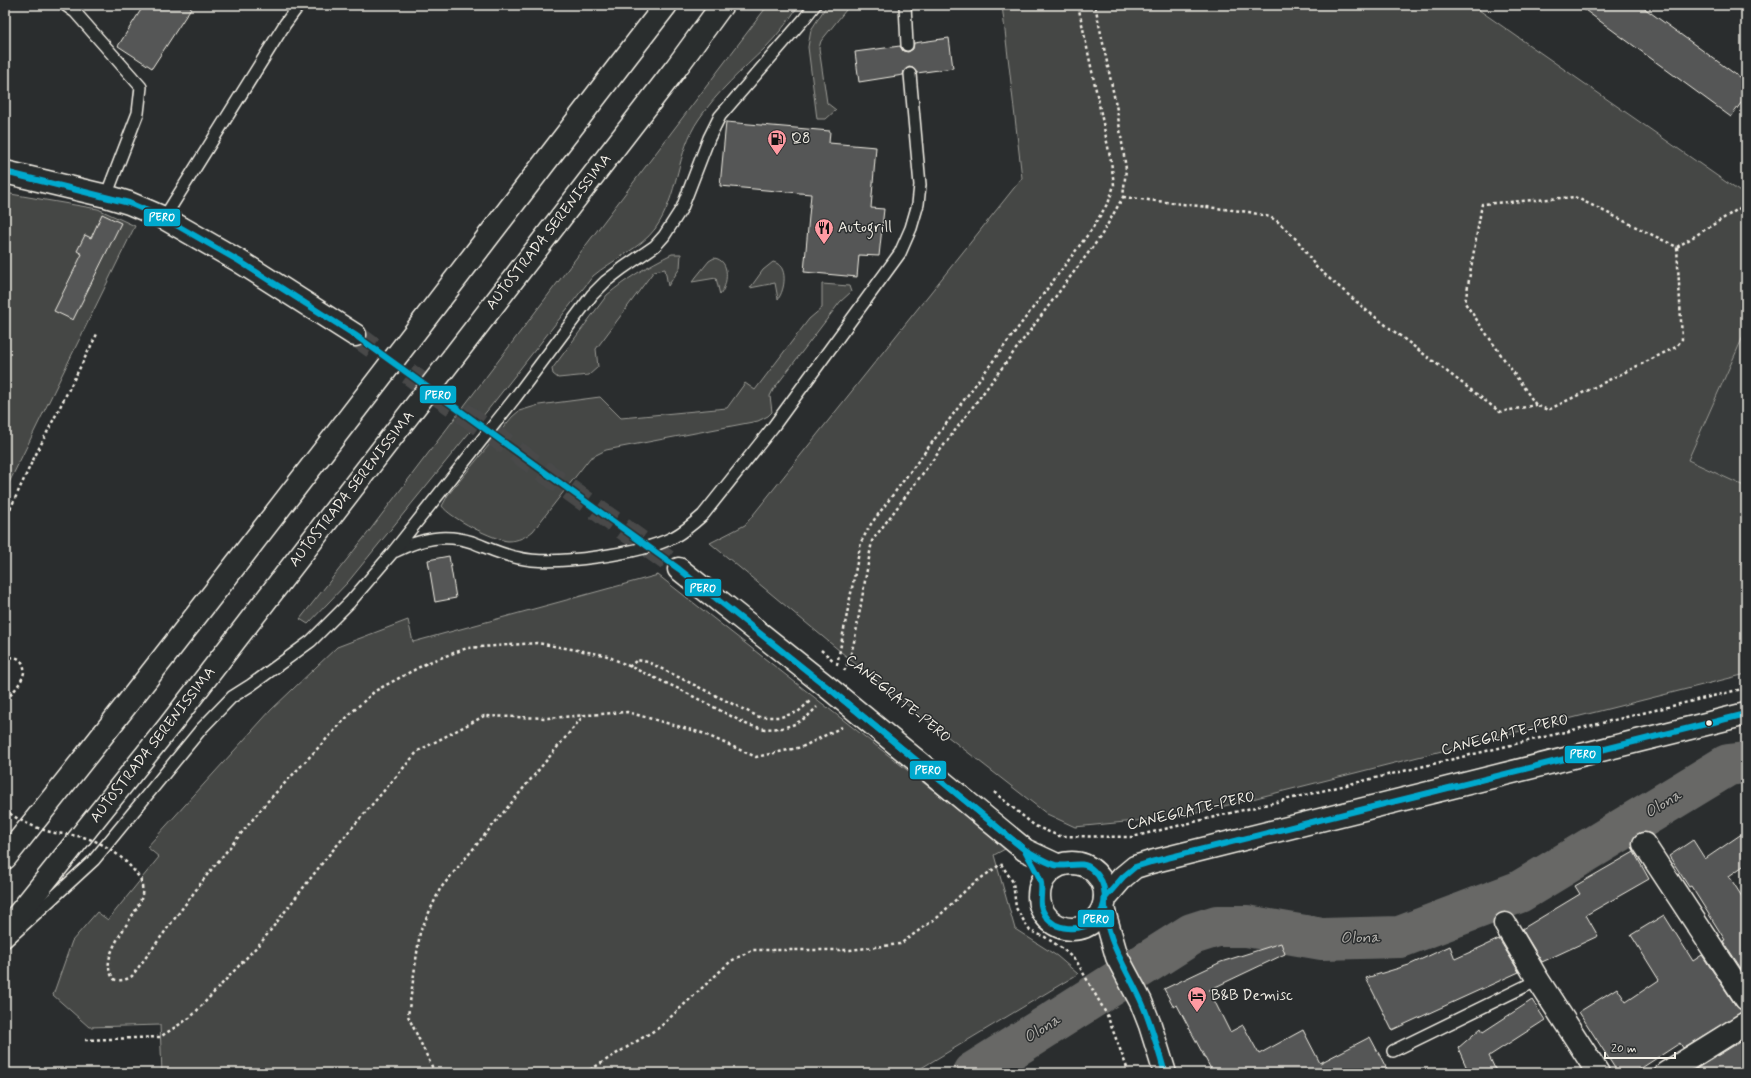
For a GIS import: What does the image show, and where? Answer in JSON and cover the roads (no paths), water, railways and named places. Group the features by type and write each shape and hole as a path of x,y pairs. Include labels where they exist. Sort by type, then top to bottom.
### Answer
{"main road":[{"path":"5,858 134,697 666,5"},
{"name":"AUTOSTRADA SERENISSIMA","path":"5,931 184,707 722,5"},
{"path":"5,172 106,196 129,203 164,218 239,261 355,335"},
{"path":"679,569 864,716 1022,848 1057,865"},
{"path":"1090,868 1132,868 1746,714"},
{"path":"1644,844 1746,999"},
{"path":"1022,848 1041,882"},
{"path":"1132,868 1104,903 1098,916 1090,924 1081,928 1070,929 1060,927 1050,922 1043,914 1039,904 1038,893 1041,882 1046,874 1057,865 1072,862 1082,864 1090,868 1102,881 1105,889 1104,903 1118,956 1141,1002 1157,1045 1165,1073"},
{"path":"1505,924 1538,980 1598,1073"},
{"path":"1081,928 1118,956"},
{"path":"1666,1073 1746,1023"}],"lane":[{"path":"65,5 75,12 141,88 138,113 106,196"},
{"path":"164,218 285,24 300,5"},
{"path":"5,942 94,860 202,728 232,697 257,681 311,641 350,602 393,552 515,398 592,295 606,281 656,246 664,236 682,208 709,138 720,116 804,19 814,5"},
{"path":"905,5 907,45"},
{"path":"393,552 416,541 436,538 471,542 500,553 535,560 557,560 623,553 644,548 674,537 690,527 703,515 773,427 900,254 911,228 918,204 920,185 910,74"},
{"path":"1393,1051 1538,980"}],"waterway":[{"name":"Olona","path":"973,1073 1192,934 1217,926 1247,926 1322,939 1400,937 1519,892 1728,765 1746,763"}],"tunnel":[{"path":"355,335 679,569"}],"place":[{"name":"Q8","path":"777,156"},
{"name":"Autogrill","path":"824,245"},
{"name":"B&B Demisc","path":"1197,1013"}]}
